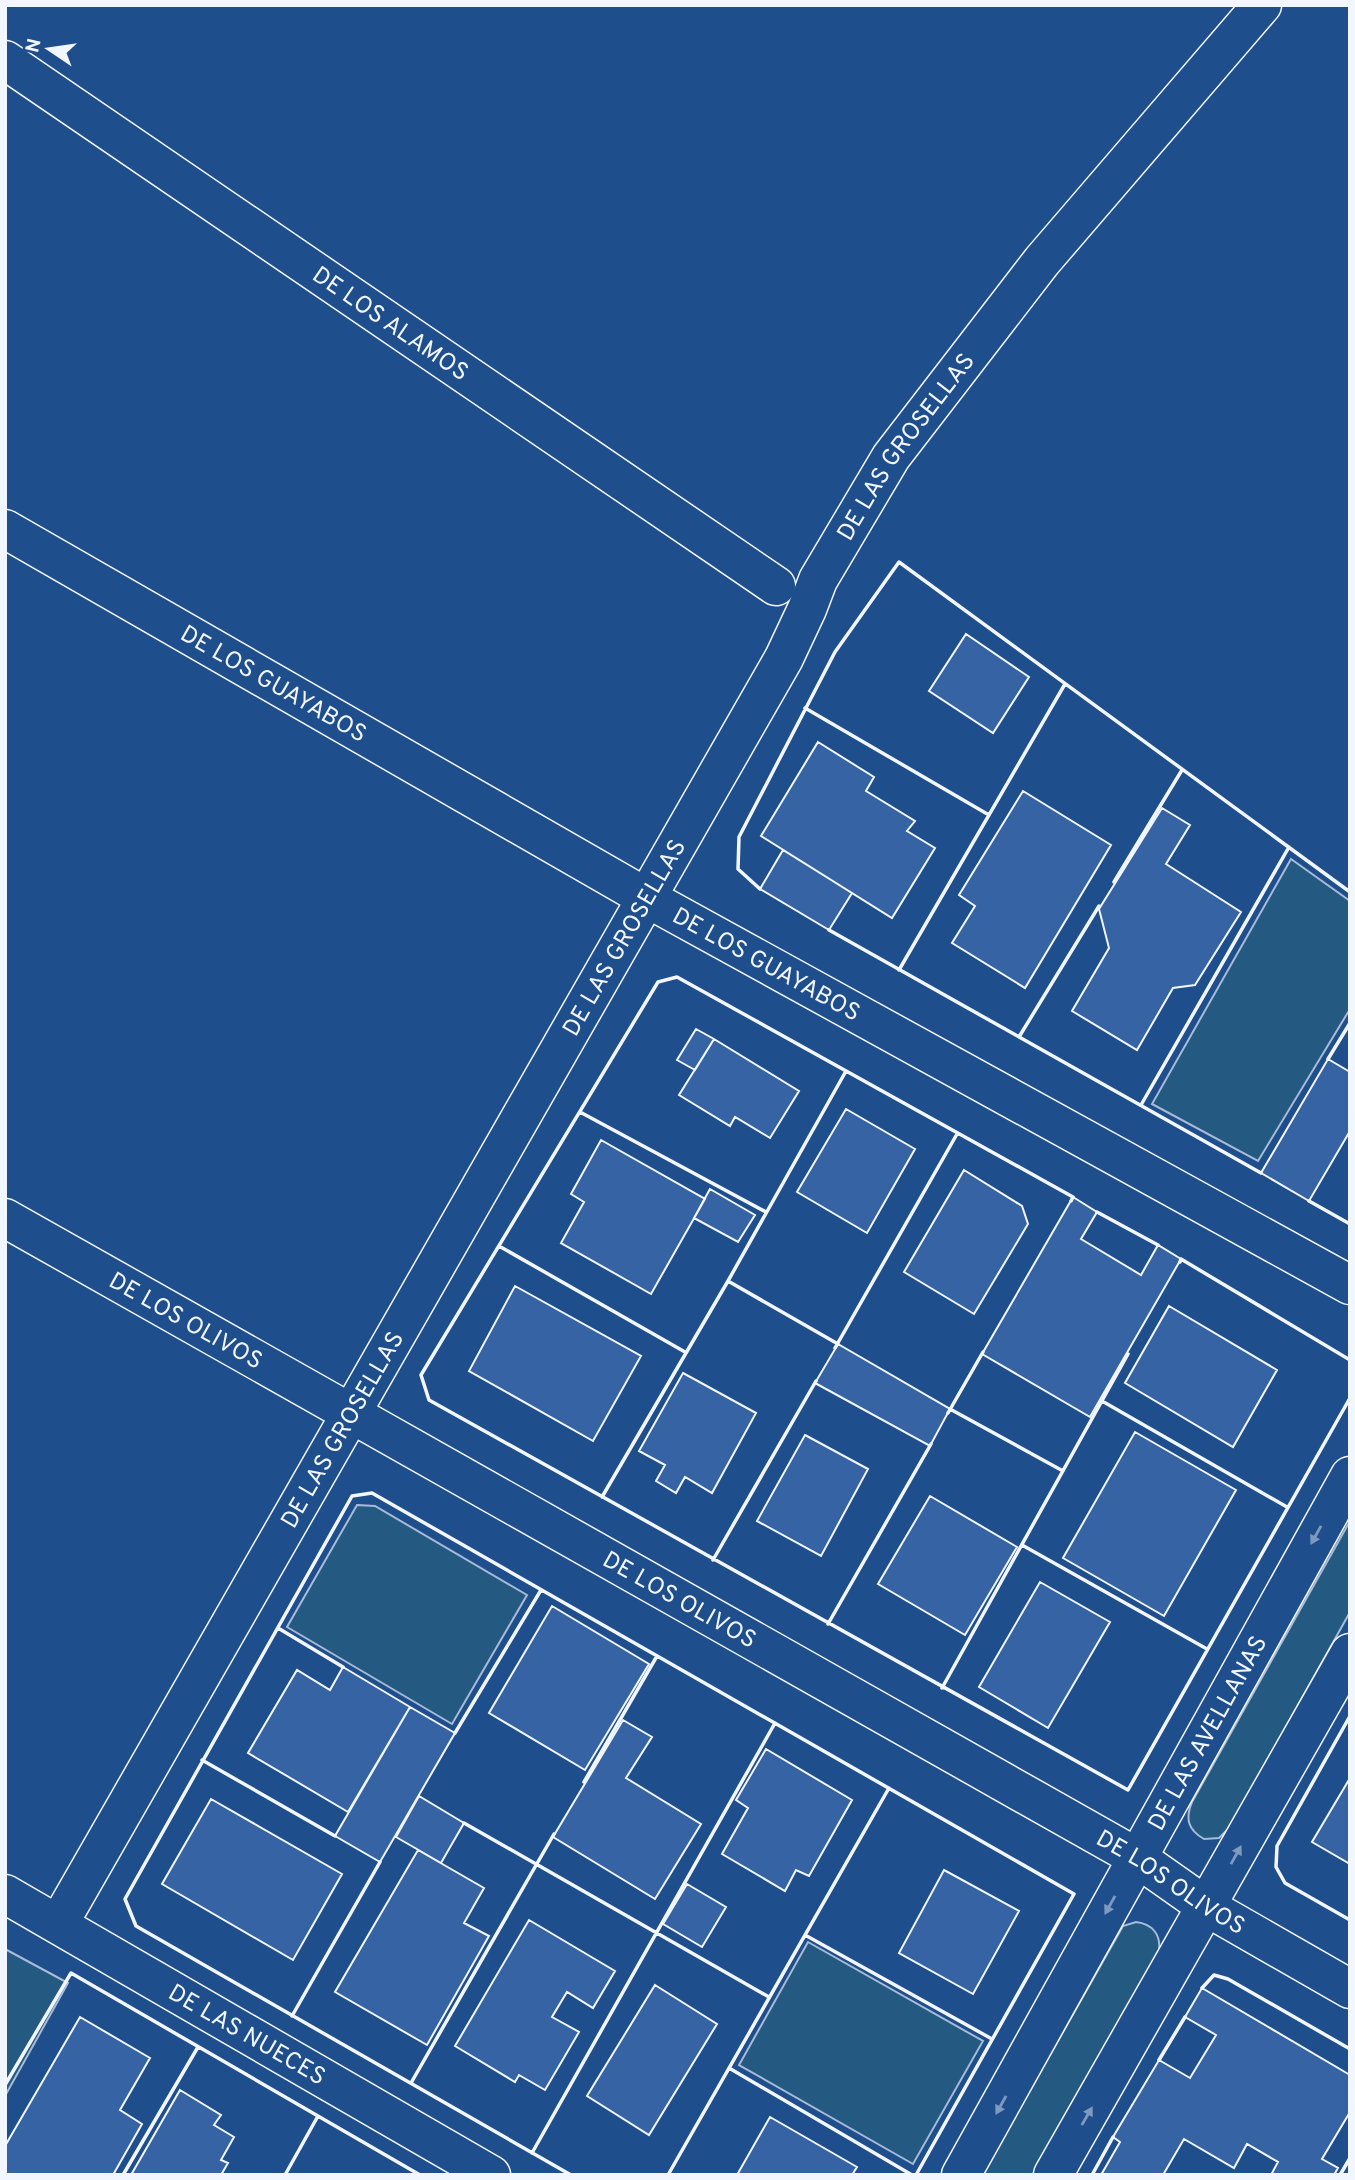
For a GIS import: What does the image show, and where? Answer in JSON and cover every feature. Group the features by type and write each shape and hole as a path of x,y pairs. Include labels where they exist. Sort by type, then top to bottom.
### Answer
{"street":[{"name":"DE LAS GROSELLAS","path":"59,1923 784,658 818,580 891,457 1042,261 1262,5"},
{"name":"DE LOS ALAMOS","path":"5,60 776,586"},
{"name":"DE LOS GUAYABOS","path":"5,529 647,898 1350,1285"},
{"name":"DE LOS OLIVOS","path":"5,1218 1136,1857 1207,1907 1350,1989"},
{"name":"DE LAS AVELLANAS","path":"961,2175 1350,1476"},
{"path":"1052,2175 1350,1653"},
{"name":"DE LAS NUECES","path":"5,1894 491,2175"}],"shaded area":[{"path":"1291,859 1350,901 1350,1009 1258,1161 1152,1104"},
{"path":"357,1505 375,1506 527,1595 452,1724 287,1627"},
{"path":"1350,1521 1350,1612 1230,1827 1219,1838 1204,1839 1194,1832 1189,1824 1192,1802"},
{"path":"1136,1922 1155,1931 1159,1940 1159,1951 1034,2175 982,2175 1123,1926"},
{"path":"808,1942 983,2041 913,2164 739,2065"},
{"path":"5,1949 68,1983 5,2096"}],"building":[{"path":"966,634 1029,677 993,733 929,691"},
{"path":"818,742 874,777 866,791 915,821 907,831 935,848 892,918 761,836"},
{"path":"1023,791 1111,845 1025,988 952,943 975,906 959,895"},
{"path":"1162,808 1190,825 1166,864 1241,912 1195,985 1173,988 1137,1050 1072,1011 1109,948 1099,909"},
{"path":"783,850 852,893 829,930 760,889"},
{"path":"696,1029 714,1039 695,1070 677,1060"},
{"path":"714,1039 799,1091 770,1138 735,1117 730,1126 679,1095"},
{"path":"1328,1059 1350,1072 1350,1131 1309,1201 1261,1173"},
{"path":"846,1109 915,1149 867,1233 797,1192"},
{"path":"601,1140 705,1199 651,1294 561,1243 584,1202 571,1194"},
{"path":"964,1170 1022,1206 1028,1224 974,1314 904,1272"},
{"path":"710,1189 755,1215 738,1242 694,1218"},
{"path":"1073,1197 1097,1212 1081,1239 1141,1275 1158,1245 1181,1259 1090,1417 982,1354"},
{"path":"515,1286 641,1356 593,1441 469,1371"},
{"path":"1169,1306 1277,1370 1233,1447 1125,1383"},
{"path":"838,1344 950,1409 930,1446 815,1383"},
{"path":"683,1373 756,1413 712,1493 685,1477 676,1493 656,1481 665,1465 639,1451"},
{"path":"1135,1432 1236,1490 1164,1616 1063,1558"},
{"path":"805,1435 868,1469 821,1556 757,1521"},
{"path":"930,1496 1017,1547 965,1635 878,1584"},
{"path":"1040,1582 1110,1622 1048,1728 979,1687"},
{"path":"552,1606 649,1664 585,1770 489,1713"},
{"path":"343,1667 410,1707 348,1812 248,1753 297,1670 330,1690"},
{"path":"410,1707 455,1733 380,1862 335,1836"},
{"path":"623,1720 652,1737 626,1778 701,1824 655,1899 553,1837"},
{"path":"766,1749 852,1800 809,1876 796,1870 785,1891 722,1854 748,1808 736,1800"},
{"path":"1350,1778 1350,1864 1312,1842"},
{"path":"419,1796 464,1823 441,1863 396,1837"},
{"path":"211,1799 342,1874 293,1960 162,1884"},
{"path":"418,1850 484,1888 464,1923 489,1936 427,2045 335,1992"},
{"path":"944,1870 1019,1911 973,1994 899,1953"},
{"path":"687,1884 726,1907 702,1947 663,1924"},
{"path":"529,1920 615,1971 593,2008 567,1992 552,2017 579,2032 545,2090 519,2075 515,2082 455,2046"},
{"path":"655,1985 717,2024 649,2135 587,2096"},
{"path":"1202,1988 1350,2075 1350,2112 1322,2159 1338,2168 1334,2175 1271,2175 1278,2162 1247,2144 1234,2168 1184,2139 1163,2175 1101,2175 1120,2142 1113,2137 1159,2060 1190,2078 1216,2035 1185,2017"},
{"path":"80,2017 150,2058 120,2110 142,2124 113,2175 5,2175 5,2146"},
{"path":"180,2090 221,2115 214,2125 234,2137 221,2160 228,2163 221,2175 131,2175"},
{"path":"770,2117 857,2167 852,2175 737,2175"}],"wall":[{"path":"760,889 738,869 739,837 835,652 899,562 1350,892"},
{"path":"899,970 1065,684"},
{"path":"805,708 989,815"},
{"path":"1114,882 1182,770"},
{"path":"1141,1105 1289,847"},
{"path":"1019,1037 1099,906"},
{"path":"829,930 1261,1173"},
{"path":"1071,1201 1073,1197 677,977 658,982 421,1375 429,1400 1128,1790 1350,1398"},
{"path":"1328,1059 1350,1023"},
{"path":"602,1497 846,1071"},
{"path":"580,1112 766,1212"},
{"path":"835,1348 957,1134"},
{"path":"1309,1201 1350,1224"},
{"path":"1097,1212 1158,1245"},
{"path":"499,1246 685,1352"},
{"path":"1180,1262 1181,1259 1350,1360"},
{"path":"728,1281 838,1344"},
{"path":"948,1413 983,1352"},
{"path":"942,1688 1128,1354"},
{"path":"713,1560 816,1381"},
{"path":"1102,1401 1287,1507"},
{"path":"950,1409 1063,1471"},
{"path":"828,1624 931,1444"},
{"path":"571,2175 136,1926 125,1899 352,1496 372,1493 1074,1894 916,2175"},
{"path":"1022,1545 1207,1649"},
{"path":"455,1733 541,1590"},
{"path":"278,1628 343,1667"},
{"path":"584,1782 657,1656"},
{"path":"1350,1716 1277,1846 1276,1867 1285,1883 1350,1920"},
{"path":"532,2153 775,1723"},
{"path":"202,1760 335,1836"},
{"path":"668,2175 889,1788"},
{"path":"464,1823 769,1997"},
{"path":"411,2083 554,1834"},
{"path":"292,2016 380,1862"},
{"path":"805,1935 992,2039"},
{"path":"5,2085 71,1973 420,2175"},
{"path":"1202,1988 1214,1975 1228,1979 1350,2049"},
{"path":"1159,2060 1185,2017"},
{"path":"123,2175 198,2047"},
{"path":"729,2068 912,2175"},
{"path":"285,2175 318,2116"},
{"path":"1092,2175 1113,2137"},
{"path":"1340,2175 1350,2158"}]}
